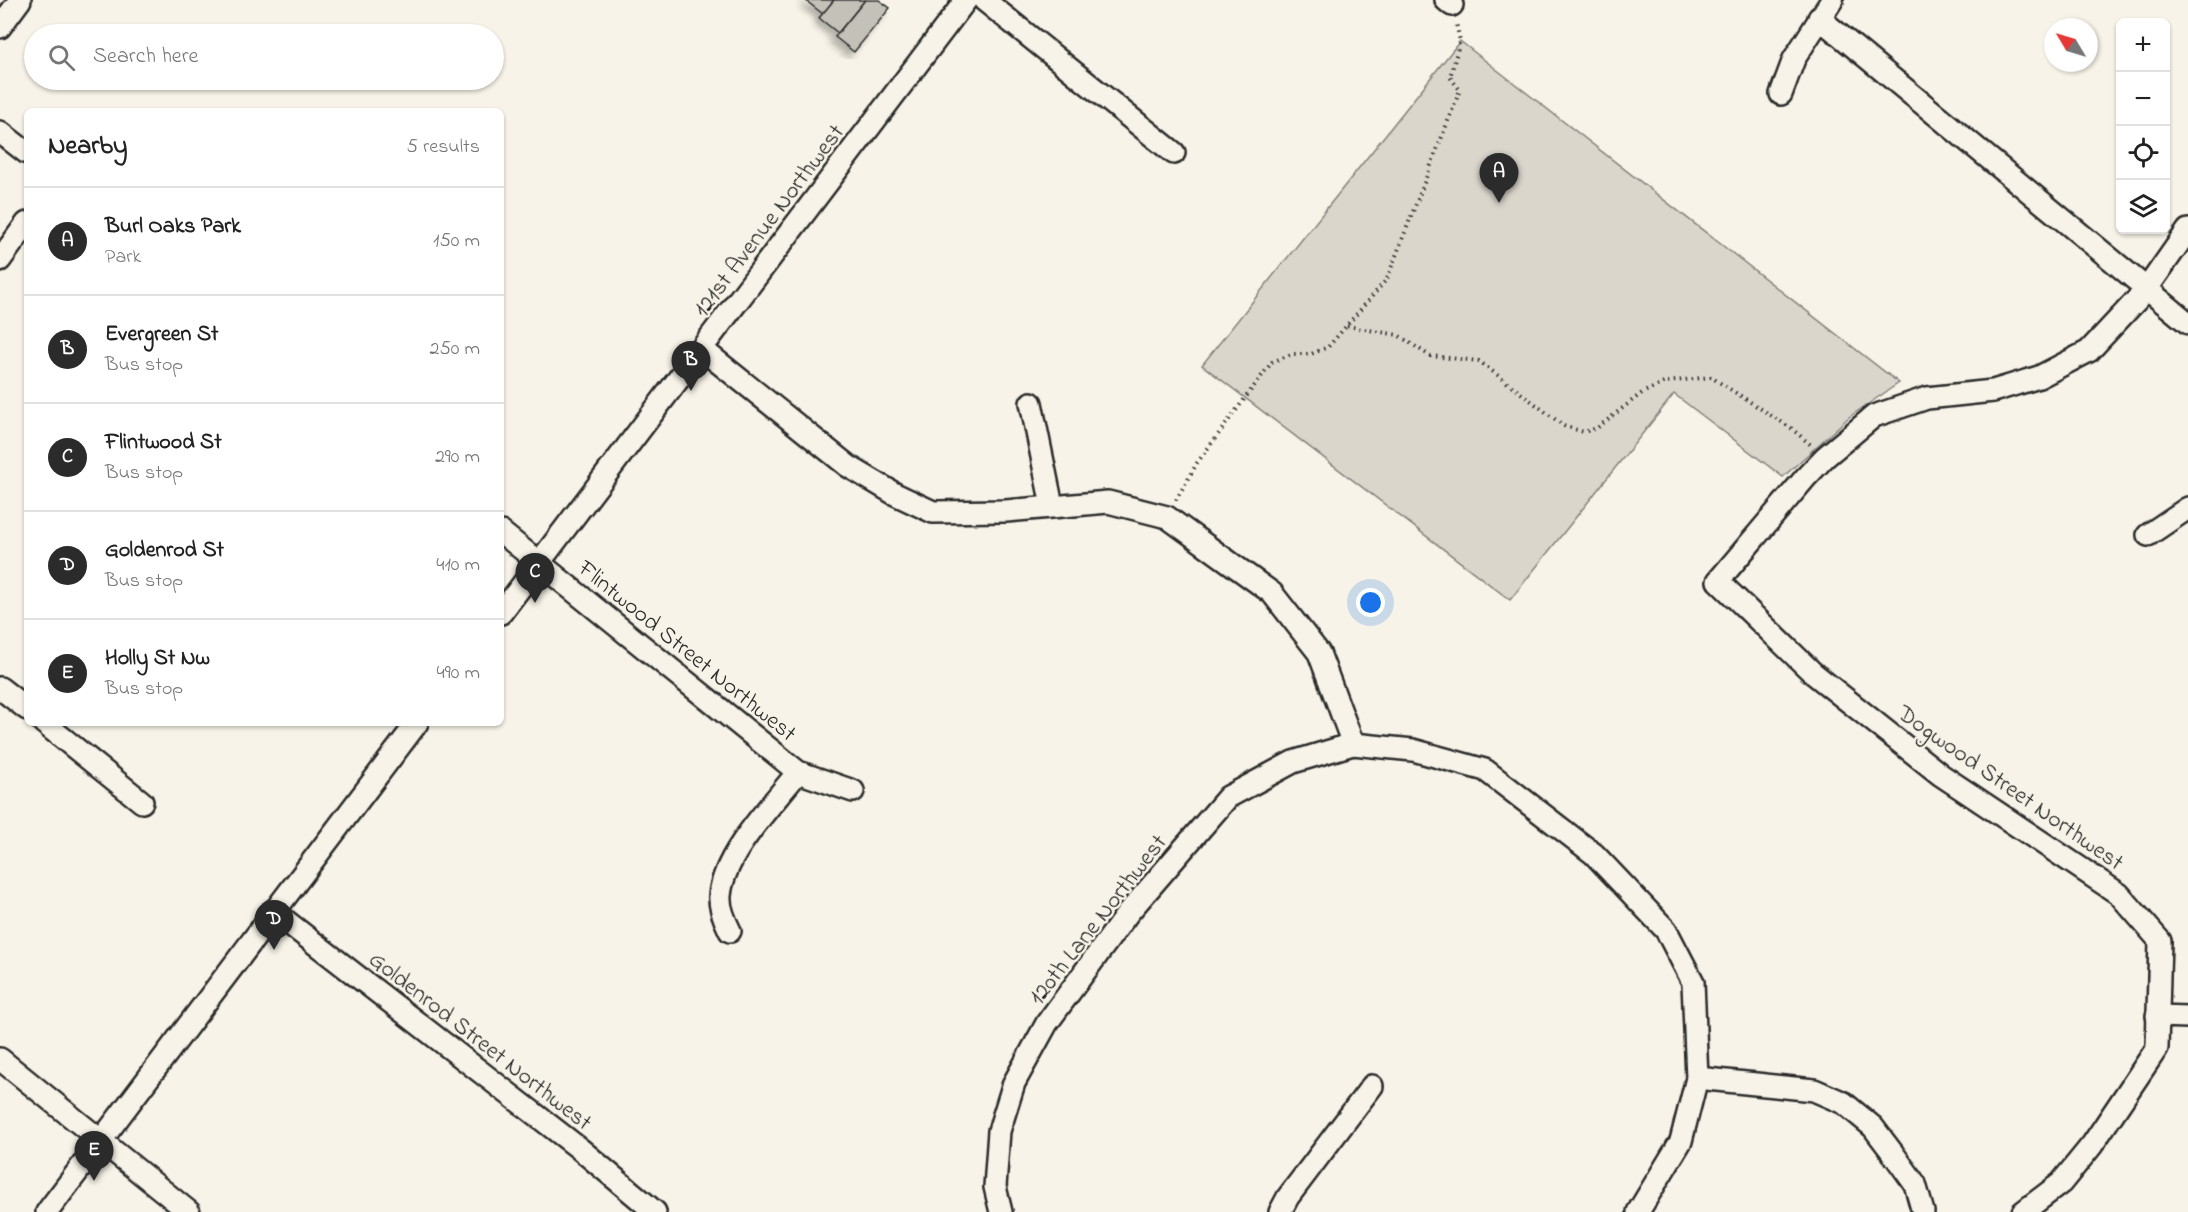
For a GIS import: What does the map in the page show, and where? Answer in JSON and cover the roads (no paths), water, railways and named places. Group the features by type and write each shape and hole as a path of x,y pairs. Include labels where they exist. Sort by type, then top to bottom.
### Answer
{"street":[{"path":"0,27 20,0"},
{"name":"121st Avenue Northwest","path":"504,609 703,350 966,0"},
{"path":"984,0 1174,153"},
{"path":"1781,94 1794,59 1818,18 1832,0"},
{"path":"1818,18 2188,323"},
{"path":"0,132 24,151"},
{"path":"0,260 24,227"},
{"path":"2146,290 2188,230"},
{"name":"Dogwood Street Northwest","path":"2023,1212 2061,1183 2110,1121 2157,1048 2160,941 2119,894 1941,775 1813,673 1718,581 1825,457 1874,416 1928,398 1993,391 2030,380 2089,351 2146,290"},
{"path":"703,350 848,466 895,494 933,512 1006,511 1108,502 1167,517 1272,593 1318,652 1353,744 1413,750 1485,770 1594,854 1666,930 1693,982 1697,1078 1681,1141 1638,1212"},
{"path":"1031,404 1052,506"},
{"path":"2148,535 2188,508"},
{"name":"Flintwood Street Northwest","path":"504,534 798,772 853,791"},
{"path":"0,688 24,707"},
{"path":"48,726 142,802"},
{"path":"47,1212 415,726"},
{"name":"120th Lane Northwest","path":"1001,1212 995,1187 999,1131 1014,1083 1047,1023 1128,913 1228,797 1293,762 1353,744"},
{"path":"730,931 719,897 726,872 745,840 798,772"},
{"name":"Goldenrod Street Northwest","path":"273,911 580,1149 656,1212"},
{"path":"2157,1016 2188,1017"},
{"path":"0,1059 189,1212"},
{"path":"1697,1078 1814,1090 1844,1103 1873,1127 1892,1152 1915,1184 1923,1212"},
{"path":"1280,1212 1288,1197 1372,1086"}],"place":[{"name":"Burl Oaks Park","path":"1499,203"},
{"name":"Evergreen St","path":"691,391"},
{"name":"Flintwood St","path":"535,603"},
{"name":"Goldenrod St","path":"274,950"},
{"name":"Holly St Nw","path":"94,1181"}]}
